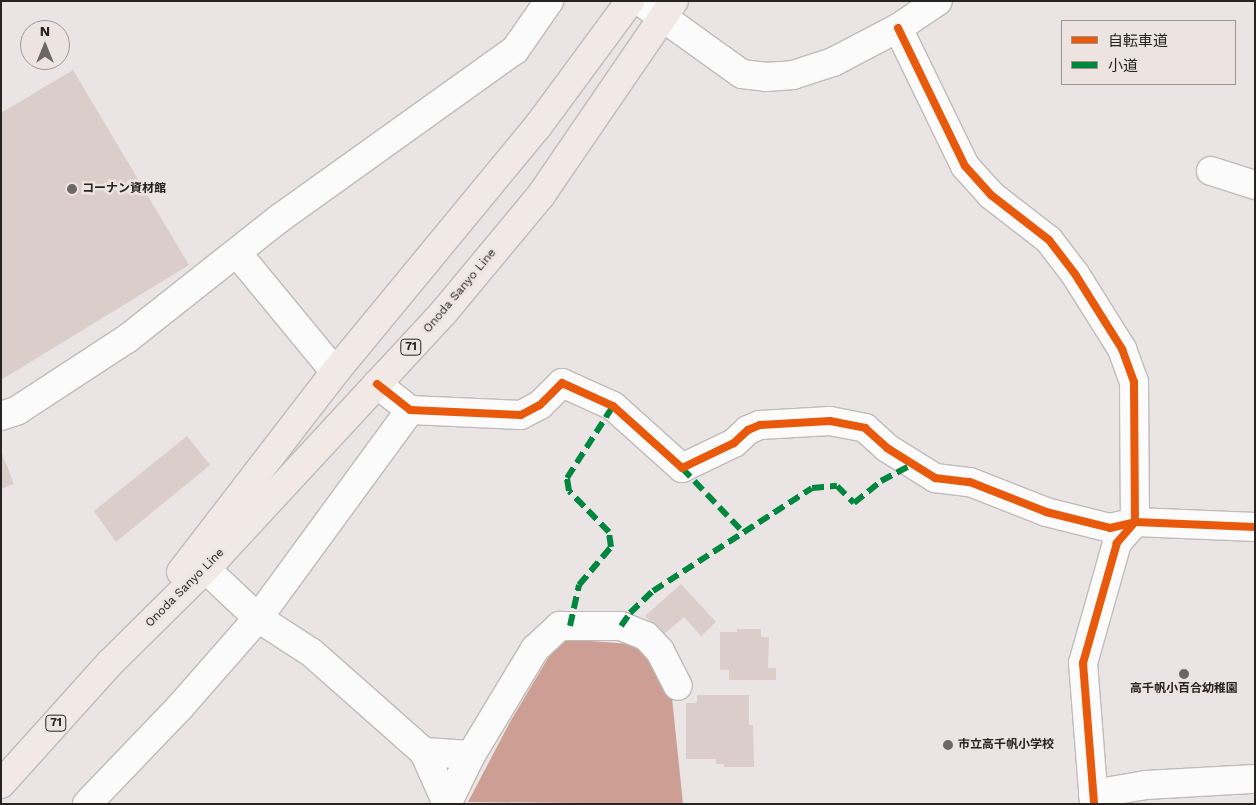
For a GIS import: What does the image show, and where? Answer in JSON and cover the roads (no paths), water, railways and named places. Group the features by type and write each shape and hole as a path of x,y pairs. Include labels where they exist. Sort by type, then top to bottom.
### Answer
{"main road":[{"name":"Onoda Sanyo Line","path":"199,562 335,372 538,126 630,1"},
{"name":"Onoda Sanyo Line","path":"1,784 199,562 377,384 444,312 541,195 669,10"}],"street":[{"path":"1,416 18,410 128,338 280,218 515,50 550,1"},
{"path":"640,1 669,10 742,74 766,77 792,76 833,62 898,28 938,1"},
{"path":"898,28 965,166 991,194 1049,240 1075,274 1122,349 1134,382 1135,522 1117,543 1083,663 1093,799 1146,785 1255,779"},
{"path":"1211,171 1255,185"},
{"path":"237,253 335,372"},
{"path":"377,384 410,410 521,414 540,405 562,383 613,406 682,468 734,443 748,430 760,425 830,422 865,428 887,448 935,478 970,482 1046,512 1110,528 1135,522 1255,527"},
{"path":"86,804 180,707 258,618 410,410"},
{"path":"199,562 258,618 312,653 424,752 447,804"},
{"path":"447,804 471,754 535,649 560,626 621,626 646,636 660,651 678,686"},
{"path":"424,752 471,754"}],"place":[{"name":"コーナン資材館","path":"72,189"},
{"name":"高千帆小百合幼稚園","path":"1184,674"},
{"name":"市立高千帆小学校","path":"948,745"}]}
